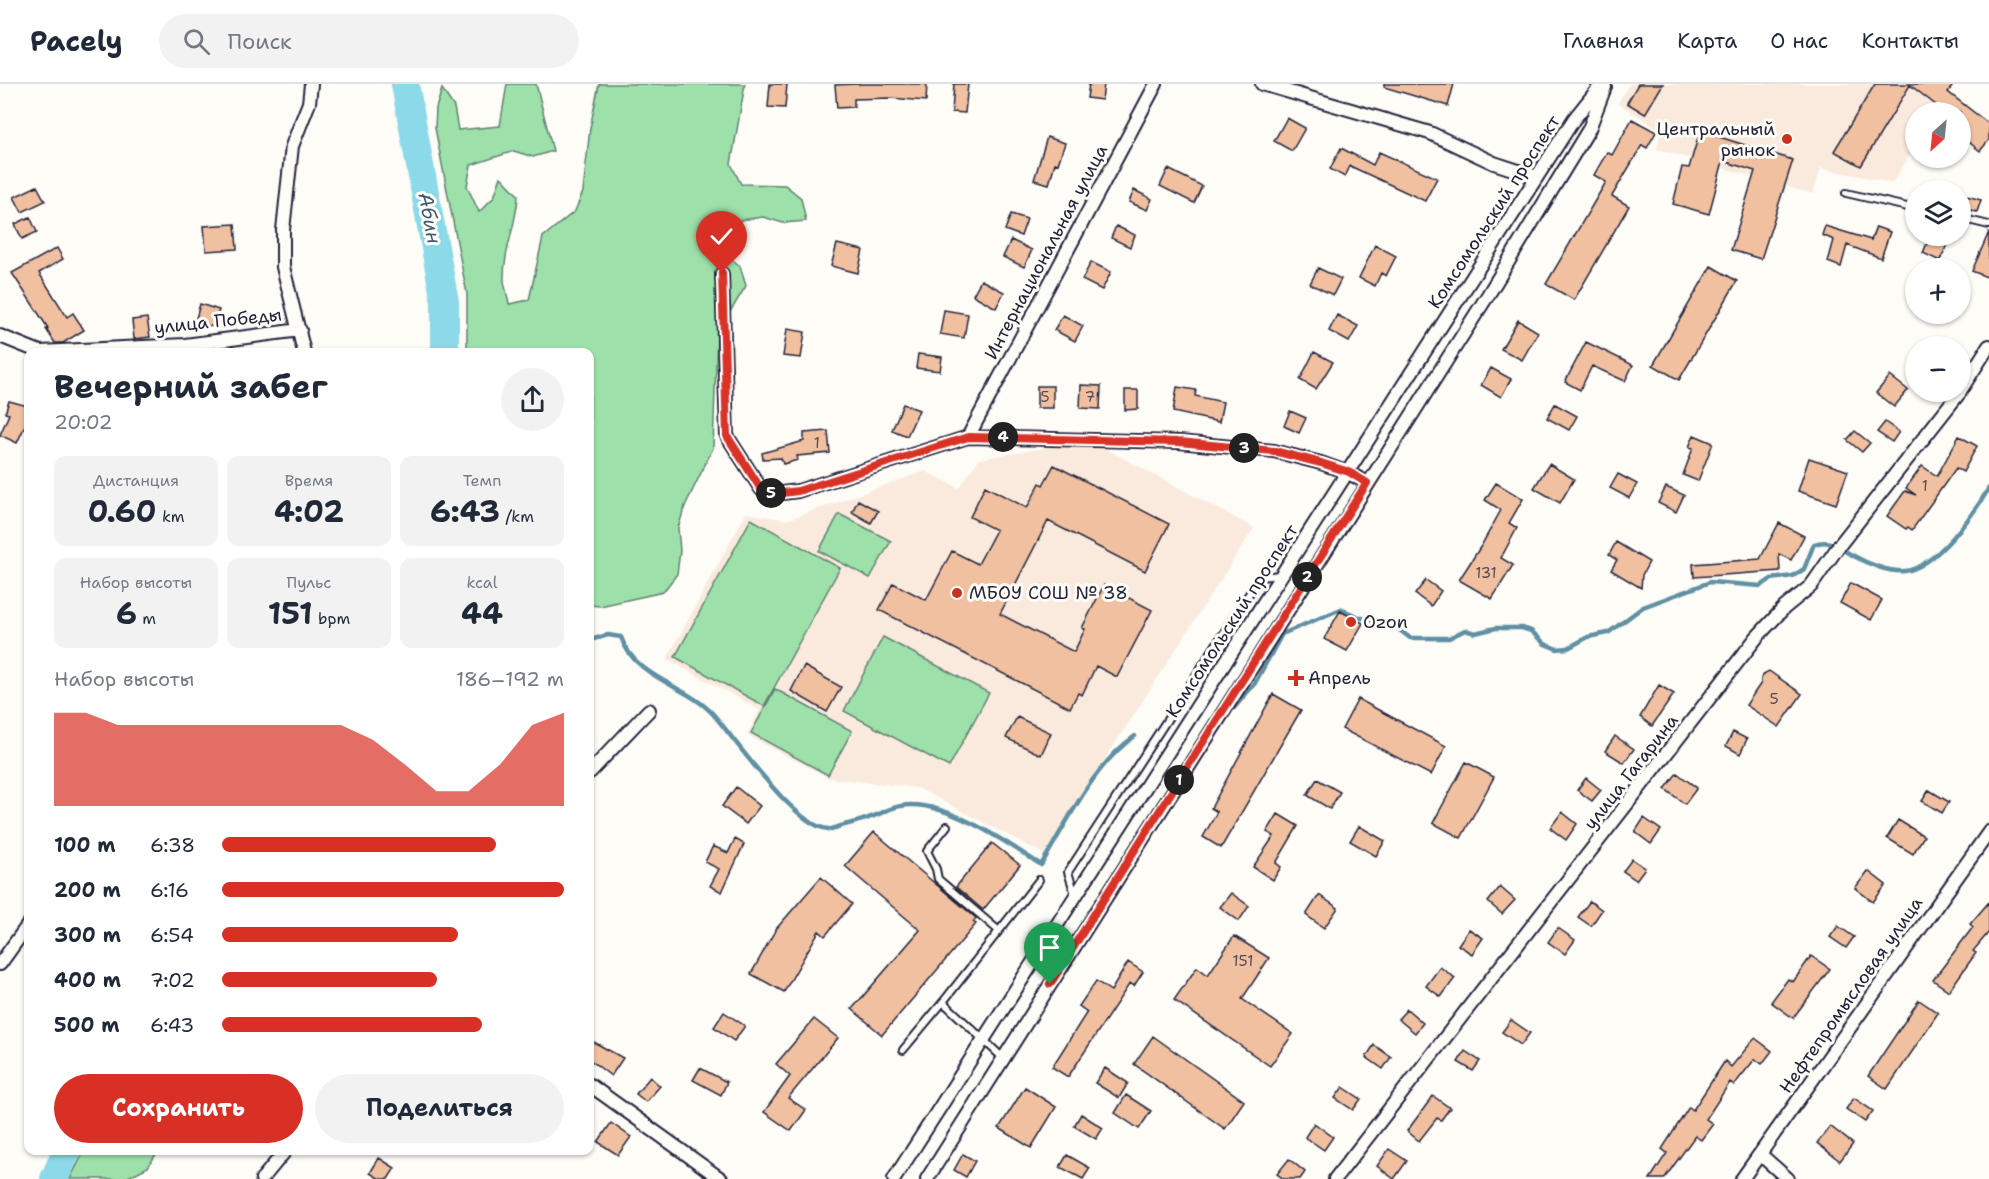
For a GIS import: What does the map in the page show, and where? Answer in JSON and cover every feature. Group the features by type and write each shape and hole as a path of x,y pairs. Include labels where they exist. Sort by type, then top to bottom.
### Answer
{"street":[{"path":"303,348 283,267 283,230 292,146 309,103 311,84"},
{"name":"Интернациональная улица","path":"968,437 1156,84"},
{"path":"1263,84 1430,133 1494,163 1537,177"},
{"name":"Комсомольский проспект","path":"894,1179 1574,119 1604,84"},
{"name":"Комсомольский проспект","path":"927,1179 1488,295 1584,138 1604,84"},
{"path":"722,273 727,436 761,489 774,494 798,491 968,437 1179,442 1274,451 1349,472 1367,483"},
{"name":"улица Победы","path":"123,348 185,345 300,330"},
{"name":"улица Победы","path":"0,336 30,348"},
{"name":"улица Гагарина","path":"1971,374 1989,346"},
{"name":"улица Гагарина","path":"1335,1179 1757,637 1784,608 1811,586 1838,547 1951,402"},
{"path":"594,768 650,710"},
{"name":"Нефтепромысловая улица","path":"1742,1179 1989,832"},
{"path":"0,964 24,931"},
{"path":"594,1088 721,1179"},
{"path":"262,1179 282,1155"},
{"path":"1761,1155 1788,1179"}],"lane":[{"path":"1846,193 1905,206"},
{"path":"1971,221 1989,225"},
{"path":"1076,897 1068,872 1260,577 1284,574"},
{"path":"947,826 927,851 936,868 938,879 999,931"},
{"path":"903,1050 1039,880"},
{"path":"943,1002 1003,1058"}],"shaded area":[{"name":"Центральный рынок","path":"1629,84 1948,84 1953,88 1944,102 1905,102 1905,163 1892,183 1821,168 1813,194 1657,149 1661,131 1618,103"},
{"name":"МБОУ СОШ № 38","path":"1062,445 1104,448 1254,528 1044,854 918,788 829,778 747,735 760,710 667,659 746,513 787,520 925,471 959,488 979,459"}],"green space":[{"path":"507,84 536,84 553,151 533,157 514,151 471,165 467,186 479,212 494,197 501,177 518,195 504,270 509,304 529,300 543,237 575,211 583,192 590,128 599,84 745,84 731,164 741,184 785,185 801,198 806,221 783,223 763,217 741,220 724,230 723,252 740,266 746,286 717,333 713,448 685,506 678,528 680,551 677,574 663,592 594,605 594,348 467,348 467,294 435,128 436,108 442,89 454,107 458,130 500,126"},
{"path":"839,514 891,541 870,578 819,551"},
{"path":"751,519 840,568 764,706 675,657"},
{"path":"883,637 989,693 949,767 844,711"},
{"path":"775,689 852,731 828,775 751,733"},
{"path":"82,1155 156,1155 148,1167 124,1179 70,1179"}],"building":[{"path":"770,84 787,84 785,108 768,107"},
{"path":"927,84 926,101 890,98 854,99 854,107 837,108 835,85"},
{"path":"954,84 968,84 965,113 952,112"},
{"path":"1089,84 1104,84 1102,100 1087,98"},
{"path":"1384,84 1454,84 1448,106 1384,87"},
{"path":"1638,84 1663,84 1645,114 1627,103"},
{"path":"1875,84 1954,84 1948,92 1961,102 1932,102 1910,85 1861,166 1834,151"},
{"path":"1971,110 1989,124 1989,140 1980,151 1971,144"},
{"path":"1287,118 1305,128 1292,151 1274,141"},
{"path":"1632,119 1656,132 1647,148 1642,145 1612,196 1629,206 1574,300 1546,284 1606,182 1594,175 1607,152 1612,155"},
{"path":"1700,131 1793,160 1761,259 1731,250 1755,171 1723,161 1709,214 1673,204 1682,167 1689,168"},
{"path":"1047,137 1065,143 1058,164 1055,163 1049,184 1034,180"},
{"path":"1341,148 1373,165 1379,152 1437,178 1425,201 1350,166 1345,177 1330,169"},
{"path":"1168,169 1202,186 1194,203 1160,186"},
{"path":"37,186 45,201 22,212 14,197"},
{"path":"1134,190 1152,199 1147,210 1129,202"},
{"path":"1971,197 1981,200 1977,212 1971,210"},
{"path":"1011,214 1027,219 1021,236 1005,230"},
{"path":"30,217 37,232 22,239 15,224"},
{"path":"235,224 237,249 206,251 204,226"},
{"path":"1116,226 1135,235 1130,247 1111,238"},
{"path":"1825,226 1871,240 1876,227 1890,232 1881,258 1847,245 1841,267 1828,262 1834,240 1822,235"},
{"path":"1989,232 1989,278 1972,271"},
{"path":"1011,240 1032,250 1024,267 1003,257"},
{"path":"837,244 863,250 858,273 831,266"},
{"path":"1375,245 1396,256 1386,276 1381,273 1375,286 1359,278"},
{"path":"1926,246 1946,246 1941,258 1934,258 1923,253"},
{"path":"57,248 63,259 39,273 67,317 73,313 84,330 63,343 55,343 46,329 48,328 12,273"},
{"path":"1091,262 1111,272 1102,290 1082,280"},
{"path":"1711,266 1737,281 1679,380 1653,365"},
{"path":"1318,268 1341,279 1333,295 1310,284"},
{"path":"981,280 1004,292 996,308 973,295"},
{"path":"200,304 219,310 214,327 195,322"},
{"path":"944,310 968,314 964,338 940,334"},
{"path":"1063,315 1083,326 1075,341 1054,330"},
{"path":"1337,315 1358,326 1349,342 1329,331"},
{"path":"147,318 150,337 134,339 132,320"},
{"path":"1518,320 1538,332 1522,360 1501,349"},
{"path":"787,329 805,332 801,358 783,356"},
{"path":"1586,342 1633,365 1625,381 1592,366 1580,390 1565,382"},
{"path":"1314,352 1333,362 1316,389 1300,380"},
{"path":"918,354 942,357 940,371 916,368"},
{"path":"1491,368 1511,379 1501,397 1481,385"},
{"path":"1890,376 1905,388 1905,394 1894,407 1876,393"},
{"path":"1081,385 1101,386 1100,409 1080,408"},
{"path":"1037,386 1053,386 1053,408 1037,408"},
{"path":"1177,387 1196,390 1195,396 1223,402 1219,422 1173,412"},
{"path":"1125,390 1138,390 1138,409 1125,410"},
{"path":"9,401 24,405 24,428 17,443 0,435 9,414 5,413"},
{"path":"903,404 919,410 907,436 892,430"},
{"path":"1555,404 1577,416 1569,430 1547,418"},
{"path":"1290,411 1306,418 1299,433 1284,426"},
{"path":"1885,422 1899,432 1892,442 1877,432"},
{"path":"828,431 830,453 797,456 798,460 783,464 781,458 763,459 762,453 804,441 804,433"},
{"path":"1855,431 1870,443 1862,452 1847,440"},
{"path":"1694,435 1713,443 1698,481 1683,475 1693,448 1689,447"},
{"path":"1959,436 1977,446 1963,472 1956,468 1912,530 1908,527 1906,529 1887,516 1905,491 1916,495 1906,488 1922,466 1937,476"},
{"path":"1809,458 1848,471 1836,504 1798,491"},
{"path":"1549,464 1574,479 1560,503 1534,488"},
{"path":"1054,465 1169,524 1145,571 1048,521 1000,614 1074,652 1085,629 1082,628 1104,585 1152,610 1117,677 1096,666 1082,695 1078,693 1070,708 879,610 893,583 926,600 952,551 978,564 996,530 970,517 985,486 1027,508 1040,483 1043,485"},
{"path":"1618,474 1637,484 1629,498 1610,488"},
{"path":"1496,483 1523,499 1509,523 1517,528 1501,558 1513,565 1492,599 1459,580 1501,510 1485,500"},
{"path":"1666,487 1684,495 1676,512 1658,503"},
{"path":"858,500 878,511 871,523 852,512"},
{"path":"1779,523 1804,536 1791,560 1779,554 1780,571 1694,577 1693,564 1760,559"},
{"path":"1616,542 1649,562 1642,575 1641,588 1611,570 1617,560 1609,555"},
{"path":"1426,580 1441,591 1431,606 1415,594"},
{"path":"1851,583 1882,600 1871,620 1840,603"},
{"path":"1340,611 1363,623 1347,651 1324,639"},
{"path":"804,666 841,687 827,712 791,691"},
{"path":"1769,671 1802,694 1779,727 1746,705 1761,683 1761,678"},
{"path":"1659,685 1674,694 1652,726 1640,717"},
{"path":"1273,694 1301,710 1221,848 1203,837 1217,812 1211,808"},
{"path":"1358,699 1446,746 1431,775 1342,729"},
{"path":"1017,717 1051,733 1041,755 1006,738"},
{"path":"1733,732 1747,739 1740,754 1726,746"},
{"path":"1615,736 1634,749 1624,763 1605,751"},
{"path":"1466,762 1494,777 1461,838 1433,823"},
{"path":"1677,773 1697,788 1685,804 1665,789"},
{"path":"1586,778 1601,790 1592,801 1577,790"},
{"path":"1317,779 1340,792 1330,809 1307,795"},
{"path":"736,787 760,806 746,824 722,806"},
{"path":"1929,790 1949,802 1942,813 1922,801"},
{"path":"1562,812 1577,824 1566,840 1550,828"},
{"path":"1278,814 1298,826 1276,863 1281,867 1273,880 1253,867 1274,836 1267,832"},
{"path":"1644,818 1661,830 1651,844 1635,832"},
{"path":"1898,820 1924,836 1913,854 1887,838"},
{"path":"1359,826 1385,841 1376,856 1350,841"},
{"path":"874,832 976,918 973,922 976,924 882,1035 852,1009 920,930 845,866"},
{"path":"735,839 744,844 722,892 710,886 719,869 705,862 713,846 728,853"},
{"path":"992,843 1020,865 983,910 956,887"},
{"path":"1632,859 1645,868 1636,880 1623,871"},
{"path":"1868,871 1886,885 1873,902 1855,888"},
{"path":"821,877 852,904 825,936 819,931 784,992 751,974 776,929"},
{"path":"1500,887 1515,900 1502,914 1488,902"},
{"path":"1231,893 1249,906 1239,921 1220,907"},
{"path":"1319,895 1338,908 1324,928 1306,915"},
{"path":"1590,901 1602,910 1591,926 1578,917"},
{"path":"1989,902 1989,932 1973,951 1976,953 1949,991 1933,980 1973,927 1970,924"},
{"path":"1838,926 1854,937 1846,948 1830,937"},
{"path":"1558,928 1575,940 1565,954 1548,942"},
{"path":"1469,929 1483,938 1472,954 1458,945"},
{"path":"1234,936 1269,958 1242,999 1293,1034 1270,1066 1174,1000 1197,967 1208,975"},
{"path":"1811,956 1830,969 1793,1018 1771,1002 1788,979 1793,982"},
{"path":"1128,962 1143,972 1134,986 1130,983 1068,1077 1052,1067 1087,1012 1079,1006 1096,981 1111,991"},
{"path":"1440,967 1455,978 1441,997 1426,986"},
{"path":"1919,1000 1938,1013 1887,1089 1868,1076"},
{"path":"1407,1009 1423,1023 1415,1033 1398,1019"},
{"path":"724,1012 745,1026 734,1041 714,1027"},
{"path":"814,1019 838,1038 788,1098 806,1110 791,1131 764,1112 790,1076 776,1064"},
{"path":"1511,1020 1530,1033 1521,1045 1502,1032"},
{"path":"1153,1036 1244,1101 1225,1129 1134,1064"},
{"path":"1755,1038 1772,1051 1762,1064 1755,1059 1734,1085 1730,1082 1706,1119 1713,1124 1701,1140 1695,1136 1664,1179 1650,1179 1667,1153 1662,1149 1689,1107 1693,1110 1725,1061 1731,1067"},
{"path":"594,1042 623,1058 611,1076 594,1063"},
{"path":"1374,1045 1391,1057 1383,1069 1366,1057"},
{"path":"1465,1051 1480,1061 1473,1071 1458,1062"},
{"path":"700,1068 727,1082 721,1095 693,1080"},
{"path":"1105,1068 1128,1083 1119,1098 1095,1083"},
{"path":"650,1077 660,1086 646,1102 636,1094"},
{"path":"1025,1087 1056,1107 1031,1148 999,1128"},
{"path":"1343,1087 1361,1099 1353,1110 1335,1098"},
{"path":"1126,1095 1151,1111 1139,1129 1115,1113"},
{"path":"1433,1096 1450,1108 1441,1120 1437,1118 1419,1141 1407,1131"},
{"path":"1854,1098 1873,1111 1865,1122 1846,1109"},
{"path":"1081,1114 1103,1128 1096,1139 1074,1126"},
{"path":"611,1123 631,1137 618,1155 598,1142"},
{"path":"1314,1123 1333,1137 1324,1150 1305,1137"},
{"path":"1830,1126 1853,1144 1840,1161 1817,1143"},
{"path":"1389,1149 1407,1161 1394,1179 1377,1166"},
{"path":"963,1154 975,1161 966,1177 954,1170"},
{"path":"1067,1155 1090,1168 1083,1179 1060,1167"},
{"path":"379,1158 395,1168 388,1179 380,1179 370,1173"},
{"path":"1289,1159 1305,1172 1300,1179 1284,1179 1277,1174"}],"waterway":[{"name":"Абин","path":"405,84 445,302 445,348"},
{"path":"1234,708 1255,683 1282,634 1341,609 1397,628 1410,638 1449,638 1465,630 1475,633 1496,628 1522,628 1531,631 1545,644 1557,649 1568,648 1588,637 1608,633 1643,607 1710,582 1761,586 1771,579 1793,576 1804,569 1814,544 1820,542 1834,545 1885,569 1905,571 1917,568 1941,550 1953,537 1989,488"},
{"path":"594,639 608,635 621,637 628,651 638,663 702,704 713,714 766,780 799,813 814,824 828,829 864,820 897,807 917,805 955,815 974,824 1041,865 1093,779 1120,748 1135,736"},
{"name":"Абин","path":"54,1179 65,1155"}],"place":[{"name":"Центральный рынок","path":"1787,139"},
{"name":"МБОУ СОШ № 38","path":"957,593"},
{"name":"Ozon","path":"1351,622"},
{"name":"Апрель","path":"1296,678"}],"route":[{"path":"722,273 727,436 761,489 774,494 798,491 968,437 1179,442 1274,451 1349,472 1367,483 1050,984"}]}
